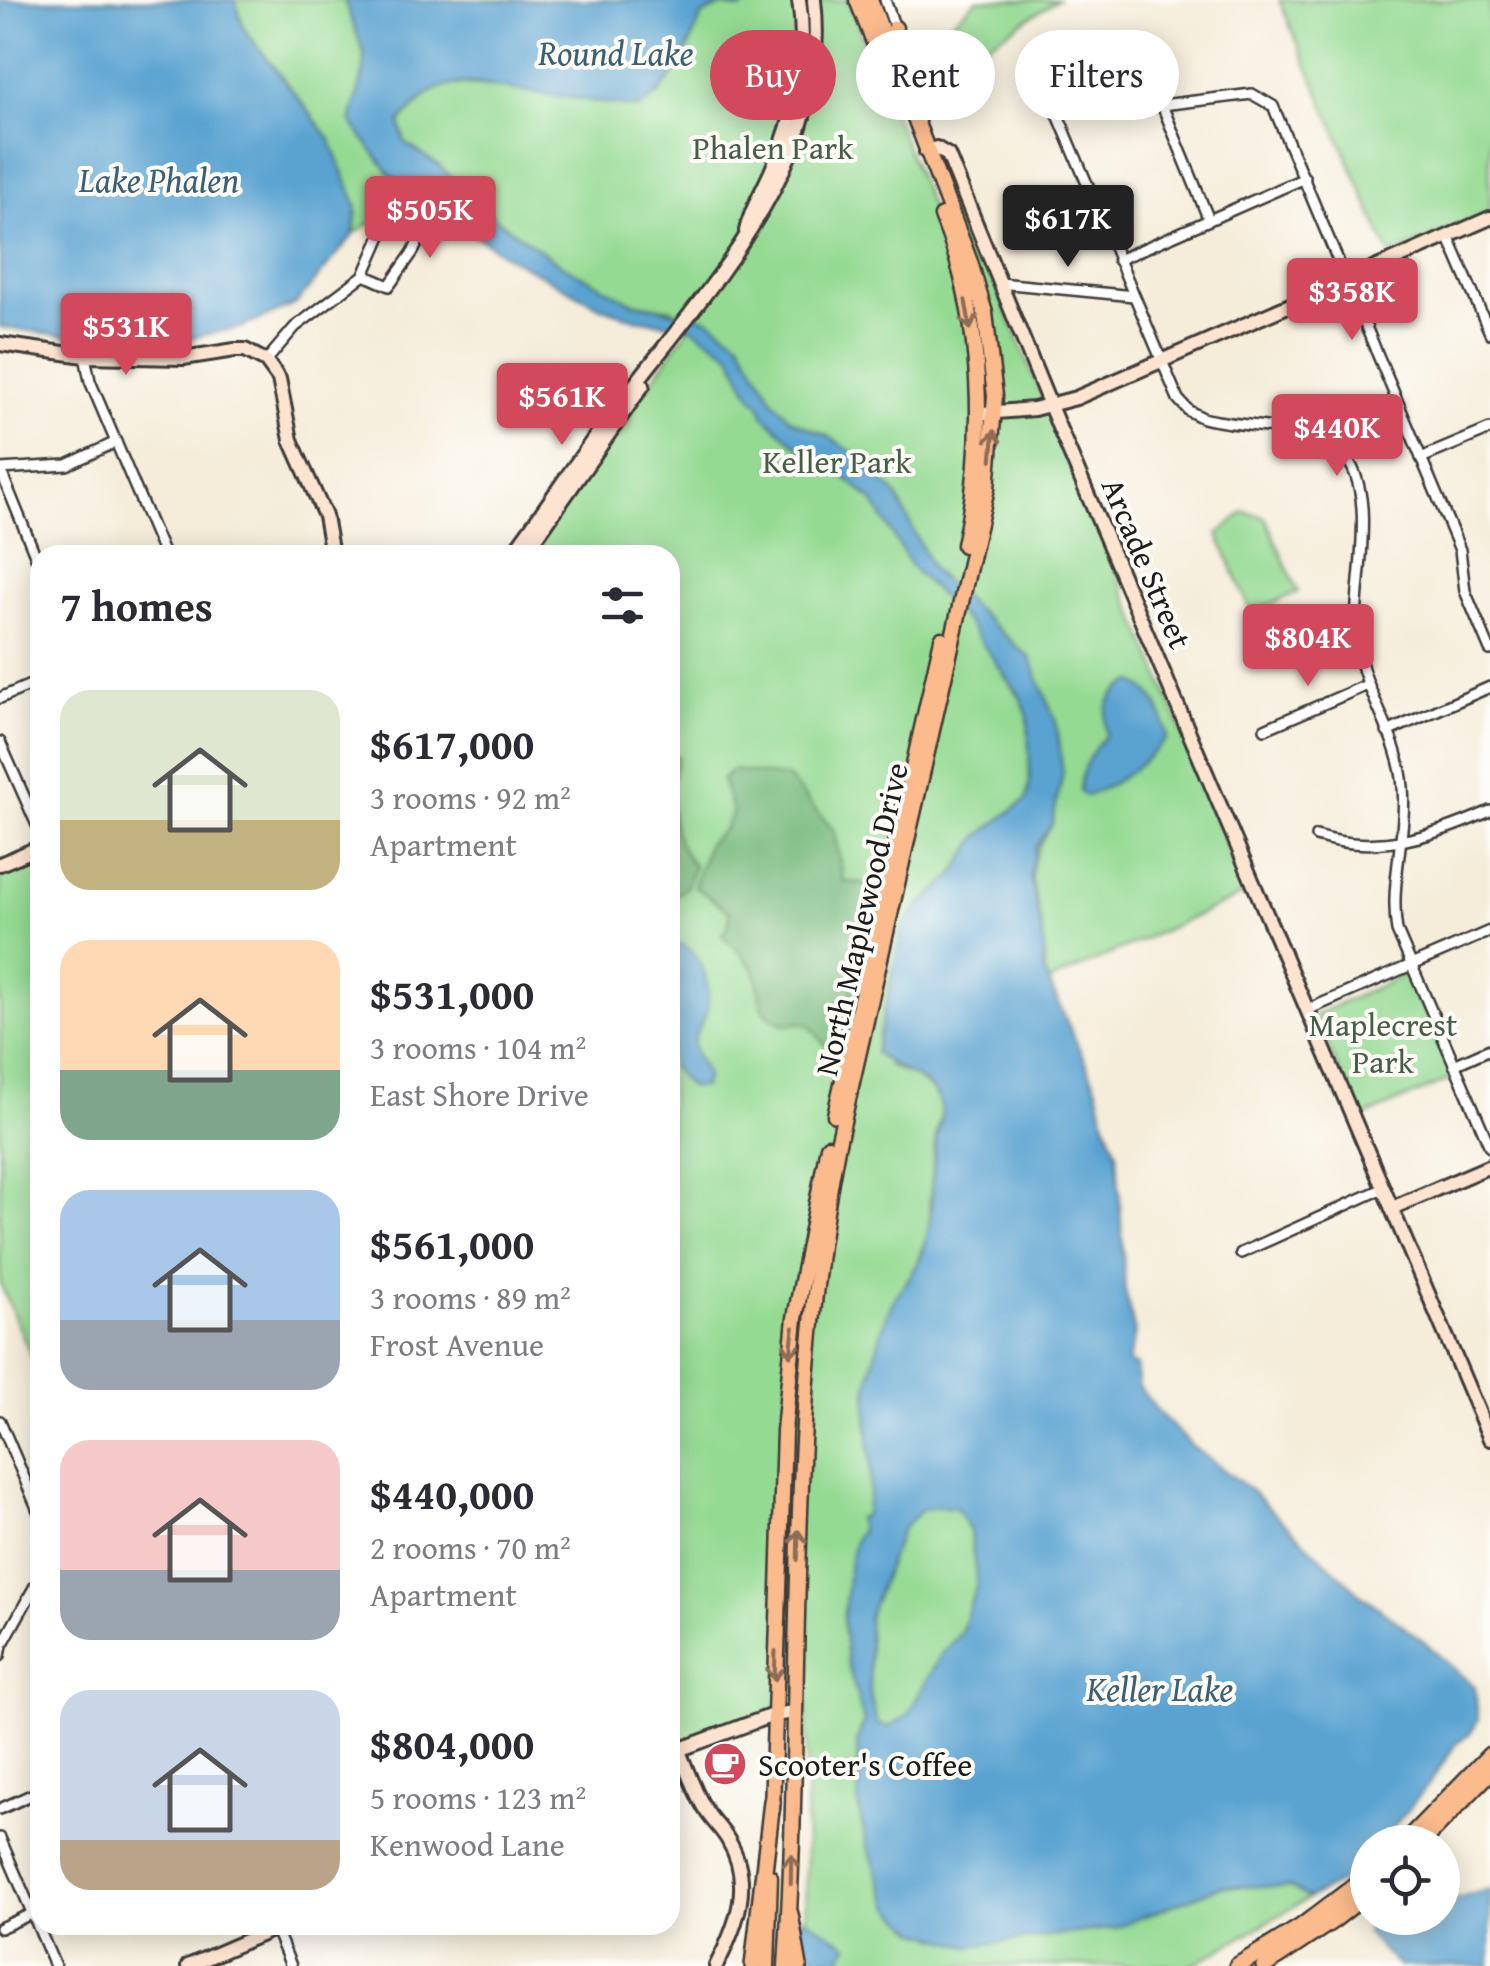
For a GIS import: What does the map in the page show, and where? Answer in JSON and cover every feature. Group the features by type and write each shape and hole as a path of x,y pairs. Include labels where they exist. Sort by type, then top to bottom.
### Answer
{"highway":[{"path":"1422,1825 1490,1755"},
{"path":"1439,1825 1490,1772"},
{"path":"752,1966 772,1801"},
{"path":"1264,1966 1350,1897"},
{"path":"1237,1966 1350,1901"},
{"path":"790,1914 799,1966"}],"main road":[{"name":"Arcade Street","path":"857,0 872,30"},
{"name":"Arcade Street","path":"870,0 879,30"},
{"name":"Arcade Street","path":"909,120 922,154"},
{"name":"North Maplewood Drive","path":"786,1966 803,1408 818,1256 837,1148 948,635 988,488 995,413 990,343 977,284 922,154"},
{"name":"North Maplewood Drive","path":"922,154 962,285 973,347 977,414 963,570"},
{"name":"North Maplewood Drive","path":"766,1966 784,1431 801,1280 884,888 948,635"}],"street":[{"path":"746,234 750,213 785,140 796,103 802,65 800,0"},
{"path":"518,545 700,299 776,186 807,104 815,66 814,0"},
{"path":"885,0 895,28"},
{"path":"1179,103 1252,94 1276,111 1463,558 1465,591 1490,650"},
{"path":"1059,120 1178,399 1196,415 1318,438 1337,448 1352,466 1362,499 1356,627 1367,685 1402,776 1395,918 1410,965 1490,1148"},
{"path":"1168,120 1209,220"},
{"name":"Arcade Street","path":"922,154 936,148 948,156 1050,406 1490,1439"},
{"path":"1118,260 1304,178"},
{"path":"266,361 296,327 364,275 388,210 413,211 427,224 390,286 364,275"},
{"path":"977,414 1050,406 1161,362 1490,218"},
{"path":"1448,236 1490,333"},
{"path":"999,284 1134,296"},
{"path":"0,344 85,356 183,358 235,350 266,361 278,378 291,440 325,516 330,545"},
{"path":"85,356 86,370 160,545"},
{"path":"531,545 615,428 642,387 648,370"},
{"path":"1421,458 1490,429"},
{"path":"31,545 0,469 67,466 116,442"},
{"path":"0,698 30,685"},
{"path":"1265,729 1367,685"},
{"path":"1387,732 1490,688"},
{"path":"0,742 30,810"},
{"path":"1316,836 1353,844 1400,842 1436,834 1490,812"},
{"path":"0,864 30,851"},
{"path":"1308,1010 1490,931"},
{"path":"1454,1065 1490,1049"},
{"path":"1392,1208 1490,1166"},
{"path":"1242,1252 1384,1188"},
{"path":"0,1421 8,1454 30,1496"},
{"path":"0,1656 2,1645 30,1596"},
{"path":"680,1750 773,1715 794,1712"},
{"path":"680,1762 701,1802 731,1844 740,1869 738,1916 716,1966"},
{"path":"0,1809 30,1796"},
{"path":"0,1838 30,1900"},
{"path":"0,1928 30,1915"},
{"path":"44,1935 55,1966"},
{"path":"188,1966 257,1935"},
{"path":"280,1935 291,1966"}],"green space":[{"path":"235,0 344,0 364,53 352,122 390,174 428,204 372,222 354,234 357,207 330,139 244,29"},
{"name":"Keller Park","path":"754,0 848,0 860,30 856,30 856,120 896,120 932,211 960,201 1161,678 1245,894 1048,982 1032,870 1052,824 1030,658 968,604 1003,674 1023,701 1028,717 1030,780 1027,799 979,836 952,877 916,909 888,1066 916,1077 930,1088 942,1111 929,1206 931,1223 918,1263 893,1304 867,1390 867,1422 872,1439 869,1502 861,1524 843,1622 847,1661 864,1721 857,1742 859,1810 867,1845 890,1905 1115,1928 1221,1886 1290,1887 1309,1898 1191,1966 805,1966 807,1703 741,1723 680,1749 680,545 535,545 686,332 672,309 632,302 560,264 499,221 438,165 405,143 400,123 434,88 447,84 657,97 682,62 702,15 721,6 741,9"},
{"path":"977,0 1057,0 995,39 995,30 942,30"},
{"path":"1279,0 1490,0 1490,212 1390,255"},
{"path":"1244,512 1265,517 1298,592 1251,612 1218,534"},
{"path":"733,770 788,778 834,831 844,882 878,884 839,1047 830,1050 807,1025 786,1025 768,1014 753,968 722,935 728,928 730,912 694,886 708,844 725,828 733,812 722,780"},
{"path":"680,844 694,866 686,888 680,892"},
{"path":"30,861 30,1353 0,1283 0,874"},
{"name":"Maplecrest Park","path":"1408,973 1455,1077 1359,1119 1315,1015"},
{"path":"956,1508 970,1531 977,1583 961,1633 942,1653 907,1716 889,1727 877,1724 870,1693 868,1618 902,1529 922,1509"}],"water":[{"name":"Lake Phalen","path":"0,0 235,0 244,29 330,139 357,207 354,234 296,304 243,327 171,342 73,337 0,327"},
{"name":"Keller Lake","path":"344,0 754,0 741,9 721,6 702,15 670,79 639,108 457,84 430,93 400,122 405,143 438,165 499,221 560,264 632,302 708,319 740,341 774,401 792,420 828,436 858,456 895,493 934,572 1030,658 1056,722 1063,773 1052,824 1035,848 1030,876 1044,944 1043,969 1097,1088 1117,1152 1125,1290 1135,1333 1128,1363 1136,1366 1139,1387 1159,1413 1192,1446 1248,1488 1359,1593 1475,1687 1478,1720 1470,1734 1456,1744 1395,1825 1350,1825 1350,1885 1345,1880 1309,1898 1290,1887 1221,1886 1115,1928 969,1946 919,1932 890,1905 867,1845 859,1810 857,1742 864,1721 847,1661 843,1622 850,1560 856,1536 861,1532 857,1518 864,1516 869,1497 867,1407 871,1372 890,1307 917,1264 926,1241 941,1114 940,1103 928,1086 875,1053 903,926 952,877 979,836 1027,799 1028,716 1019,694 965,620 912,568 873,501 841,474 797,446 763,415 730,353 691,327 635,319 601,307 502,254 390,174 351,122 364,70 364,53","holes":["939,1506 956,1508 970,1531 977,1583 961,1633 942,1653 907,1716 889,1727 877,1724 870,1694 868,1618 902,1529 922,1510"]},
{"path":"1134,682 1153,698 1167,738 1130,772 1086,796 1080,791 1082,775 1091,754 1106,735 1109,702"},
{"path":"680,945 697,957 708,989 707,1010 694,1041 707,1075 703,1087 689,1087 680,1077"},
{"path":"1490,1889 1490,1966 1398,1966 1368,1935 1460,1935 1460,1898"},
{"path":"795,1918 808,1920 848,1945 840,1960 804,1950"}],"place":[{"name":"Scooter's Coffee","path":"725,1764"}],"water label":[{"name":"Round Lake","path":"616,52"}],"park label":[{"name":"Phalen Park","path":"773,147"}]}
